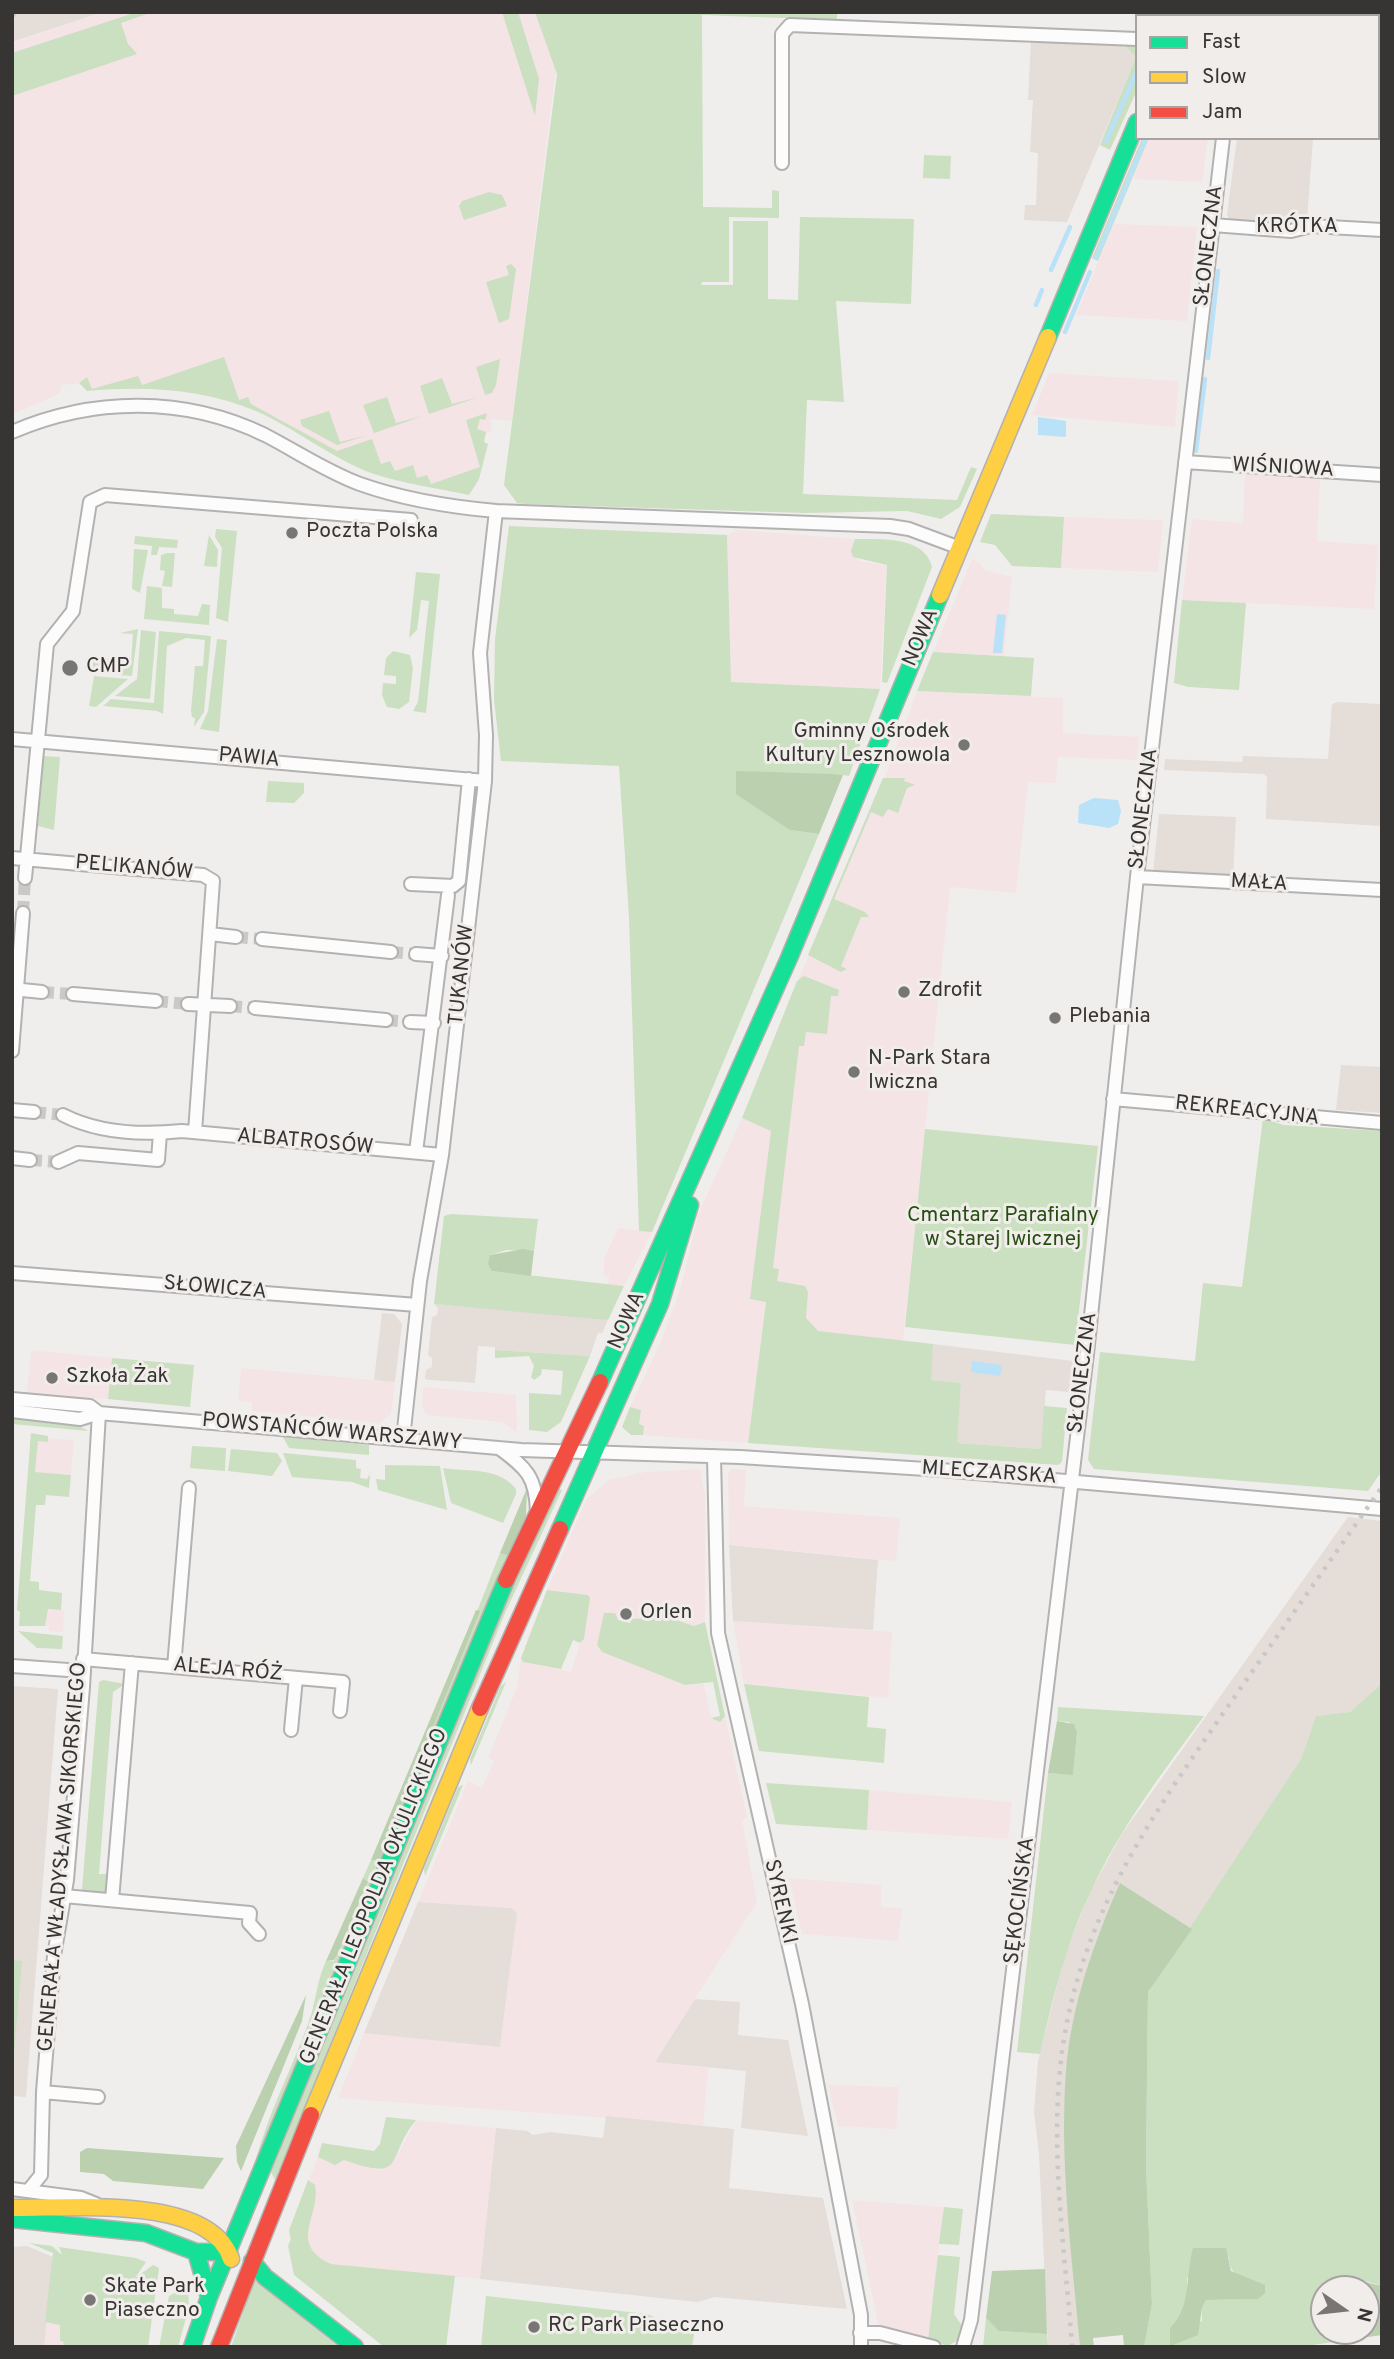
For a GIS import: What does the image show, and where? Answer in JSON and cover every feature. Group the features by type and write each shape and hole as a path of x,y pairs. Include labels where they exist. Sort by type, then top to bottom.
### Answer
{"main road":[{"name":"NOWA","path":"566,1451 690,1190 1135,127"},
{"name":"NOWA","path":"594,1451 660,1304 690,1190"},
{"name":"GENERAŁA LEOPOLDA OKULICKIEGO","path":"192,2347 209,2297 437,1751 474,1651 566,1451"},
{"name":"GENERAŁA LEOPOLDA OKULICKIEGO","path":"219,2347 473,1724 594,1451"},
{"path":"12,2208 99,2206 150,2209 207,2230 229,2252 236,2301"},
{"path":"12,2219 146,2233 196,2252 229,2252 252,2261 265,2277 355,2347"},
{"path":"207,2230 243,2219"},
{"path":"196,2252 209,2297"}],"street":[{"path":"782,163 782,34 790,25 1135,39"},
{"name":"SŁONECZNA","path":"1071,1481 1137,877 1223,140"},
{"name":"KRÓTKA","path":"1213,225 1291,231 1311,226 1382,230"},
{"path":"12,432 74,412 124,404 183,409 228,420 263,434 358,483 411,498 496,510 890,526 909,529 960,548"},
{"name":"WIŚNIOWA","path":"1185,462 1382,475"},
{"path":"25,878 47,644 73,611 90,502 95,497 110,495 411,520"},
{"name":"TUKANÓW","path":"403,1439 417,1305 442,1155 485,781 486,735 480,653 496,510"},
{"name":"PAWIA","path":"12,739 485,781"},
{"path":"411,884 453,886 459,881 469,779"},
{"name":"PELIKANÓW","path":"12,858 203,875 215,885 195,1132"},
{"name":"MAŁA","path":"1137,877 1382,890"},
{"name":"TUKANÓW","path":"416,1152 448,895"},
{"path":"12,1051 23,913"},
{"path":"210,934 236,937"},
{"path":"262,939 391,952"},
{"path":"416,954 442,956"},
{"path":"15,990 42,992"},
{"path":"73,994 156,1001"},
{"path":"188,1004 230,1006"},
{"path":"255,1008 386,1020"},
{"path":"410,1022 434,1023"},
{"name":"REKREACYJNA","path":"1113,1099 1382,1123"},
{"path":"12,1110 34,1112"},
{"name":"ALBATROSÓW","path":"64,1115 86,1127 160,1133 195,1132 442,1155"},
{"path":"58,1163 78,1153 158,1160 160,1133"},
{"path":"12,1158 30,1160"},
{"name":"SŁOWICZA","path":"12,1273 417,1305"},
{"name":"POWSTAŃCÓW WARSZAWY","path":"12,1399 90,1406 99,1413"},
{"name":"POWSTAŃCÓW WARSZAWY","path":"12,1411 83,1420 99,1413 498,1448 594,1451"},
{"name":"GENERAŁA WŁADYSŁAWA SIKORSKIEGO","path":"41,2175 43,2092 54,1956 64,1896 83,1687 82,1665 99,1413"},
{"path":"498,1448 525,1467 537,1490 537,1513"},
{"name":"MLECZARSKA","path":"594,1451 715,1456 1071,1481 1382,1509"},
{"name":"SYRENKI","path":"715,1456 718,1633 802,2004 861,2315 861,2347"},
{"name":"SĘKOCIŃSKA","path":"962,2347 971,2320 1071,1481"},
{"path":"174,1667 189,1488"},
{"path":"112,1900 132,1663"},
{"name":"ALEJA RÓŻ","path":"12,1666 132,1663 343,1682 340,1712"},
{"path":"291,1730 296,1678"},
{"path":"64,1896 250,1913 249,1923 258,1934"},
{"path":"43,2092 98,2097"},
{"path":"27,2191 41,2175 62,2195"},
{"path":"12,2189 62,2195 99,2206"},
{"path":"860,2333 880,2333 934,2347"}],"shaded area":[{"path":"12,12 103,12 12,42"},
{"path":"103,12 563,12 512,421 489,419 492,424 490,433 486,433 484,442 488,444 479,479 469,495 372,473 256,411 212,396 184,391 130,387 87,391 81,383 62,385 59,394 15,413 12,417 12,43"},
{"path":"1251,12 1338,14 1251,14"},
{"path":"1380,15 1382,15 1380,49"},
{"path":"1031,41 1124,45 1135,56 1067,222 1024,220 1025,205 1036,205 1038,153 1030,152 1033,100 1028,100"},
{"path":"1148,140 1208,140 1202,182 1133,179"},
{"path":"1237,140 1313,140 1307,220 1293,226 1231,222 1227,215"},
{"path":"1114,224 1197,227 1187,321 1076,315"},
{"path":"1049,373 1179,381 1175,427 1032,415"},
{"path":"1245,473 1271,477 1277,474 1311,476 1320,479 1317,541 1378,545 1374,609 1182,600 1192,519 1243,523"},
{"path":"1064,517 1163,520 1158,572 1061,568"},
{"path":"736,530 855,539 851,551 859,561 887,565 880,689 731,682 727,535"},
{"path":"972,559 981,564 984,570 1012,577 1004,656 933,652"},
{"name":"N-Park Stara Iwiczna","path":"917,691 1063,698 1063,733 1139,737 1137,760 1058,757 1056,783 1028,782 1016,893 950,887 903,1342 802,1330 766,1301 748,1443 643,1435 644,1426 639,1424 641,1410 630,1407 660,1344 681,1287 698,1215 742,1118 771,1130 785,1011 885,777"},
{"path":"1332,704 1382,704 1382,826 1266,819 1267,777 1264,774 1164,770 1165,759 1242,762 1243,756 1328,759"},
{"path":"1159,814 1236,817 1233,878 1153,873"},
{"path":"1341,1065 1382,1067 1382,1113 1336,1110"},
{"path":"618,1228 652,1232 624,1286 608,1285 609,1276 603,1275 605,1257"},
{"path":"434,1304 608,1320 602,1333 598,1333 590,1356 495,1350 495,1347 478,1346 475,1383 430,1380 425,1379 426,1370 432,1367 432,1358 428,1355 432,1317 437,1315 438,1308"},
{"path":"382,1313 394,1314 402,1324 395,1382 374,1380"},
{"path":"933,1344 1073,1361 1069,1392 1046,1390 1041,1449 956,1443 961,1383 930,1380"},
{"path":"31,1350 112,1358 108,1399 27,1393"},
{"path":"241,1368 395,1382 391,1414 380,1423 252,1411 252,1402 238,1401"},
{"path":"423,1387 516,1395 517,1433 502,1422 427,1415 422,1407"},
{"path":"48,1438 74,1440 71,1475 35,1472 38,1441"},
{"path":"700,1469 705,1494 705,1622 694,1626 676,1620 659,1608 650,1618 631,1623 605,1613 597,1645 602,1652 685,1685 704,1684 711,1718 720,1722 725,1716 747,1818 742,1820 757,1902 655,2061 708,2068 703,2125 338,2098 364,2033 500,2046 517,1913 511,1908 418,1902 468,1781 482,1788 494,1761 488,1758 517,1687 521,1658 523,1662 571,1672 580,1643 584,1639 590,1598 587,1595 547,1590 586,1500 608,1480 645,1472"},
{"path":"732,1469 746,1470 744,1506 900,1518 896,1561 729,1545 728,1473"},
{"path":"1348,1517 1382,1521 1382,1683 1350,1712 1316,1716 1301,1759 1192,1929 1120,1883 1064,2105 1065,2176 1080,2347 1048,2347 1039,2154 1034,2112 1038,2061 1065,1954 1091,1890 1122,1834"},
{"path":"729,1545 878,1560 873,1630 733,1621"},
{"path":"48,1609 64,1610 63,1632 49,1631 49,1626 45,1626"},
{"path":"733,1621 892,1632 888,1698 744,1684"},
{"path":"12,1686 58,1689 26,2097 12,2096"},
{"path":"869,1790 1012,1802 1008,1839 867,1830"},
{"path":"789,1878 881,1885 881,1907 902,1908 898,1941 802,1934"},
{"path":"418,1902 511,1908 517,1913 500,2047 364,2033"},
{"path":"695,1999 740,2002 738,2035 788,2040 808,2136 741,2128 746,2071 655,2062"},
{"path":"828,2085 899,2087 896,2129 838,2126"},
{"path":"606,2116 734,2129 729,2188 823,2198 847,2309 714,2297 698,2302 480,2279 496,2128 527,2131 533,2135 550,2132 603,2138"},
{"path":"416,2120 496,2128 480,2279 291,2260 289,2230 318,2157 335,2165 344,2160 380,2171 399,2152"},
{"path":"852,2200 944,2207 928,2340 879,2327"},
{"path":"27,2246 53,2257 44,2347 12,2347 12,2247"},
{"path":"45,2322 60,2324 60,2341 63,2341 64,2347 44,2347"}],"green space":[{"path":"137,12 153,12 121,23 128,44 137,54 12,96 12,53"},
{"path":"502,12 518,12 539,79 535,116"},
{"path":"535,12 837,12 837,20 702,15 703,207 772,208 772,190 779,191 779,218 729,217 729,282 702,282 701,285 733,285 733,221 768,221 768,299 798,300 800,217 914,219 911,304 836,301 844,402 807,400 803,494 957,500 971,467 977,469 960,507 941,519 907,511 804,513 517,503 504,485 557,74"},
{"path":"1135,43 1135,56 1124,45"},
{"path":"1135,59 1135,94 1110,150 1100,145"},
{"path":"1141,140 1148,140 1098,261 1092,258"},
{"path":"924,155 951,156 950,179 923,178"},
{"path":"489,192 502,195 507,206 464,220 459,206 462,201"},
{"path":"511,264 516,269 509,319 499,323 486,282 509,275 506,266"},
{"path":"224,357 239,400 248,397 251,404 337,451 372,439 381,464 390,461 395,471 413,465 417,478 427,475 431,484 480,467 466,420 487,413 485,420 480,419 477,429 486,432 484,442 488,444 479,479 469,495 397,481 359,468 271,418 235,403 173,390 87,391 79,383 87,377 92,389 138,376 142,385"},
{"path":"500,359 496,385 492,393 485,395 476,367"},
{"path":"442,378 452,404 479,397 429,414 420,386"},
{"path":"387,397 396,423 423,416 374,433 363,405"},
{"path":"329,411 340,442 368,435 337,445 302,426 300,420"},
{"path":"991,514 1064,517 1061,568 1012,566 995,545 980,542"},
{"path":"509,526 727,535 731,682 880,689 849,776 843,775 790,830 819,834 652,1232 639,1231 629,917 619,766 501,761 494,700 495,639"},
{"path":"216,529 237,531 228,622 216,618 222,548 215,537"},
{"path":"209,535 218,550 217,567 204,566"},
{"path":"135,536 178,540 177,548 159,547 157,555 151,555 152,546 134,544"},
{"path":"855,539 901,541 921,550 932,567 887,683 882,682 887,565 853,557 851,551"},
{"path":"134,549 148,550 140,593 132,589"},
{"path":"175,553 172,587 162,586 165,571 160,570 161,555"},
{"path":"416,572 440,574 426,713 413,711 418,702 429,601 421,600 417,630 409,638"},
{"path":"147,586 162,588 162,608 174,609 174,614 198,616 202,604 210,605 209,625 144,619"},
{"path":"1182,600 1246,603 1239,690 1188,687 1174,683"},
{"path":"138,629 132,676 92,673 94,656 131,663 133,634 120,633"},
{"path":"141,630 156,632 150,699 115,696 137,679"},
{"path":"159,631 211,636 204,712 194,727 195,718 192,717 191,711 195,666 203,666 205,640 186,638 167,646 163,714 157,711 103,706 111,699 154,703"},
{"path":"217,639 227,640 219,732 200,729 208,711"},
{"path":"393,651 410,655 413,668 409,702 399,709 387,707 382,695 383,683 396,684 396,676 384,675 386,658"},
{"path":"933,652 1034,658 1031,696 917,691"},
{"path":"94,676 128,679 96,707 89,706"},
{"path":"43,756 60,757 54,830 38,826"},
{"path":"736,771 843,775 819,834 790,830 736,794"},
{"path":"883,778 905,778 904,781 915,785 907,788 898,813 888,809 883,817 871,812 834,899 865,912 869,917 861,917 841,966 847,969 841,972 808,955"},
{"path":"268,781 304,783 304,793 294,803 266,802"},
{"path":"804,976 839,990 838,996 831,996 827,1034 806,1032 804,1046 799,1046 773,1268 779,1269 777,1281 805,1286 808,1292 806,1318 818,1331 933,1344 931,1380 961,1383 957,1443 1041,1449 1044,1406 1067,1408 1062,1462 1058,1465 748,1443 766,1302 750,1299 771,1131 742,1118 797,981"},
{"path":"1263,1118 1283,1125 1382,1131 1382,1471 1368,1491 1094,1469 1088,1460 1100,1352 1195,1361 1203,1283 1242,1287"},
{"name":"Cmentarz Parafialny w Starej Iwicznej","path":"925,1129 1098,1146 1075,1345 905,1327"},
{"path":"451,1214 538,1219 534,1251 507,1250 490,1255 492,1271 624,1286 608,1320 434,1304 444,1216"},
{"path":"523,1249 534,1251 531,1276 492,1271 488,1264 490,1255"},
{"path":"495,1350 590,1356 561,1422 547,1432 529,1430 529,1393 561,1395 563,1371 542,1369 541,1375 534,1380 531,1377 534,1366 529,1356 495,1358"},
{"path":"112,1358 194,1365 190,1407 108,1399"},
{"path":"630,1407 641,1410 639,1424 644,1426 643,1435 631,1435 622,1427"},
{"path":"12,1416 74,1425 88,1431 12,1424"},
{"path":"31,1433 48,1436 48,1442 38,1441 35,1472 71,1475 69,1497 46,1495 45,1505 36,1505 30,1581 39,1582 39,1590 62,1593 61,1610 48,1609 45,1626 19,1626 20,1612 17,1610"},
{"path":"283,1437 369,1445 369,1455 289,1448"},
{"path":"192,1446 226,1448 225,1471 190,1468"},
{"path":"231,1449 277,1453 282,1461 272,1476 228,1471"},
{"path":"283,1453 356,1460 356,1468 361,1469 360,1478 367,1479 370,1474 369,1488 352,1482 292,1477"},
{"path":"385,1465 440,1466 447,1510 378,1490 376,1479 385,1480"},
{"path":"443,1468 483,1472 509,1482 516,1489 516,1494 503,1523 451,1503"},
{"path":"527,1488 526,1516 509,1556 500,1553"},
{"path":"557,1488 562,1490 505,1613 275,2180 271,2172 500,1608"},
{"path":"500,1553 509,1556 257,2164 255,2162 266,2127 311,2016 326,1961 334,1961 338,1954 368,1883 363,1878 371,1860 379,1860"},
{"path":"547,1590 588,1595 590,1598 584,1639 580,1643 573,1640 561,1669 523,1662 521,1658"},
{"path":"658,1608 677,1615 676,1620 694,1626 705,1622 725,1716 720,1722 711,1718 720,1716 713,1682 685,1685 602,1652 597,1645 604,1613 615,1613 618,1620 630,1623 632,1619 650,1618"},
{"path":"476,1610 480,1611 379,1860 371,1860"},
{"path":"18,1631 63,1636 62,1649 37,1648"},
{"path":"103,1680 125,1684 113,1692 99,1874 107,1874 106,1891 103,1894 86,1893 82,1889 99,1682"},
{"path":"506,1682 471,1765 470,1759 501,1686"},
{"path":"1382,1683 1382,2286 1380,2275 1310,2275 1310,2345 1313,2345 1144,2347 1152,2304 1146,2166 1148,1992 1301,1759 1316,1716 1350,1712","holes":["1229,2257 1232,2270 1241,2277 1265,2286 1253,2299 1206,2300 1202,2308 1202,2321 1170,2329 1179,2318 1184,2305 1187,2278"]},
{"path":"744,1684 869,1697 867,1727 886,1729 884,1763 759,1751"},
{"path":"1058,1707 1204,1716 1158,1779 1102,1868 1067,1951 1040,2054 1017,2052 1048,1773 1073,1774 1077,1733 1069,1722 1057,1721"},
{"path":"1057,1721 1074,1724 1077,1733 1073,1775 1048,1773"},
{"path":"766,1783 869,1790 867,1830 776,1824"},
{"path":"463,1785 425,1876 424,1869 458,1787"},
{"path":"363,1878 368,1882 338,1954 334,1960 326,1961"},
{"path":"1120,1883 1192,1929 1148,1992 1146,2166 1152,2304 1144,2347 1124,2347 1123,2335 1093,2338 1094,2347 1080,2347 1065,2174 1066,2071 1078,1999 1101,1928"},
{"path":"12,1960 22,1961 12,2075"},
{"path":"306,1995 302,2021 241,2171 237,2162 236,2146"},
{"path":"386,2117 416,2120 387,2167 378,2169 344,2160 335,2165 318,2157 322,2143 374,2151 380,2144"},
{"path":"87,2148 224,2158 203,2189 113,2181 104,2174 80,2172 80,2152"},
{"path":"308,2180 315,2185 316,2197 308,2238 318,2256 331,2264 455,2276 446,2347 384,2347 294,2275 288,2246 291,2239 289,2230"},
{"path":"944,2207 963,2209 959,2245 939,2244"},
{"name":"Skate Park Piaseczno","path":"29,2243 52,2246 62,2255 59,2247 136,2258 146,2262 135,2278 153,2265 159,2268 148,2347 64,2347 63,2341 60,2341 60,2325 45,2322 53,2253"},
{"path":"1193,2248 1226,2248 1231,2271 1265,2285 1265,2293 1258,2299 1206,2300 1202,2308 1198,2335 1170,2346 1170,2328 1182,2311 1185,2301"},
{"path":"938,2255 960,2257 954,2314 965,2330 960,2339 948,2346 928,2340"},
{"path":"1045,2269 1047,2334 999,2331 986,2318 992,2271"},
{"path":"254,2280 339,2347 231,2347"},
{"path":"1380,2286 1382,2286 1380,2335"},
{"path":"188,2288 189,2307 178,2347 159,2347 169,2296"},
{"path":"486,2296 647,2314 668,2323 695,2329 692,2347 481,2347"},
{"path":"986,2318 1000,2331 1047,2334 1048,2347 983,2347"}],"water":[{"path":"1038,417 1066,421 1066,437 1038,435"},
{"path":"997,614 1006,615 1002,653 993,653"},
{"path":"1094,798 1118,800 1121,811 1118,824 1109,828 1078,823 1079,805"},
{"path":"972,1361 1002,1365 1000,1376 971,1372"}],"waterway":[{"path":"1106,141 1135,76"},
{"path":"1096,258 1145,140"},
{"path":"1051,270 1070,227"},
{"path":"1208,358 1218,271"},
{"path":"1065,332 1090,272"},
{"path":"1036,305 1042,290"},
{"path":"1196,451 1205,379"}],"tunnel":[{"path":"23,913 25,878"},
{"path":"236,937 262,939"},
{"path":"391,952 416,954"},
{"path":"42,992 73,994"},
{"path":"156,1001 188,1004"},
{"path":"230,1006 255,1008"},
{"path":"386,1020 410,1022"},
{"path":"34,1112 63,1115"},
{"path":"30,1160 58,1162"}],"railway":[{"path":"12,15 21,12"},
{"path":"1072,2347 1060,2199 1058,2089 1072,2001 1086,1954 1125,1865 1150,1823 1204,1741 1382,1487"}],"traffic: fast":[{"path":"1048,337 1135,127"},
{"path":"600,1382 789,958 940,595"},
{"path":"560,1529 660,1304 690,1205"},
{"path":"192,2347 209,2297 506,1580"},
{"path":"12,2219 146,2233 196,2252 229,2252"},
{"path":"196,2252 209,2297"},
{"path":"252,2261 265,2277 355,2347"}],"traffic: slow":[{"path":"940,595 1048,337"},
{"path":"311,2115 480,1708"},
{"path":"12,2208 99,2207 166,2214 195,2223 218,2238 231,2259"}],"traffic: jam":[{"path":"506,1580 600,1382"},
{"path":"480,1708 560,1529"},
{"path":"219,2347 311,2115"}],"place":[{"name":"Poczta Polska","path":"292,533"},
{"name":"CMP","path":"70,668"},
{"name":"Gminny Ośrodek Kultury Lesznowola","path":"964,745"},
{"name":"Zdrofit","path":"904,992"},
{"name":"Plebania","path":"1055,1018"},
{"name":"N-Park Stara Iwiczna","path":"854,1072"},
{"name":"Szkoła Żak","path":"52,1378"},
{"name":"Orlen","path":"626,1614"},
{"name":"Skate Park Piaseczno","path":"90,2300"},
{"name":"RC Park Piaseczno","path":"534,2327"}]}
